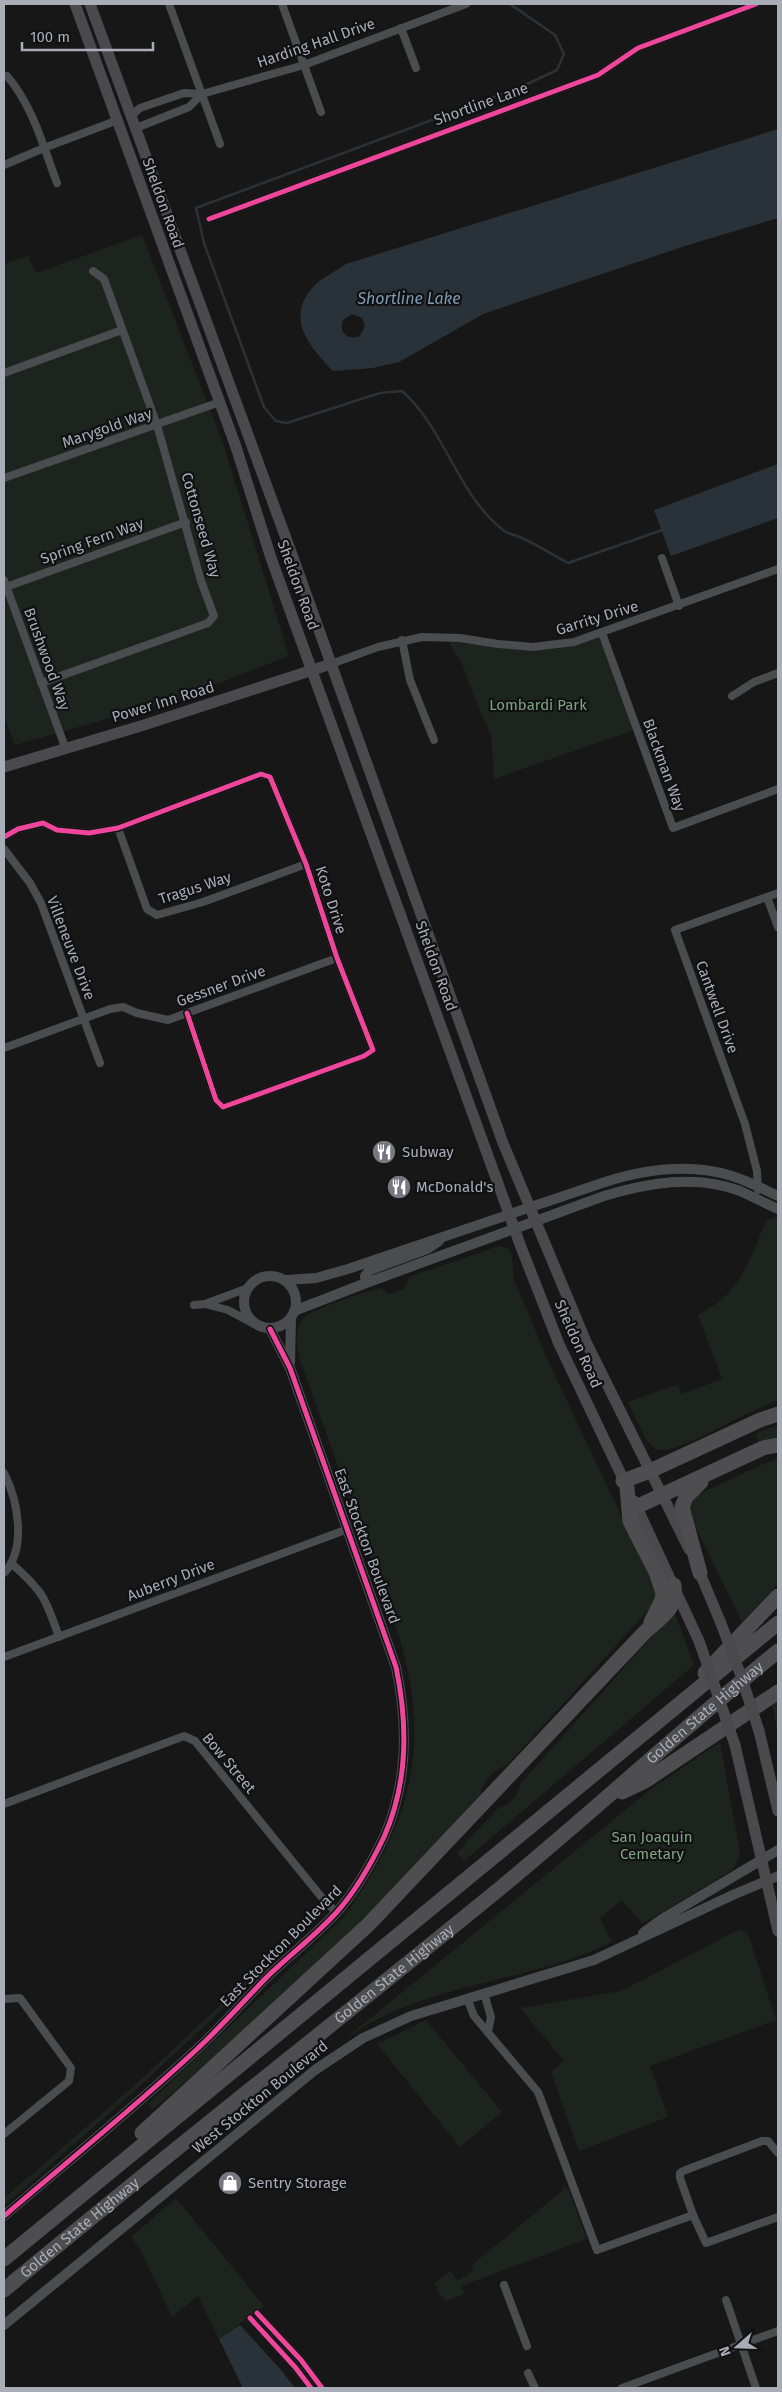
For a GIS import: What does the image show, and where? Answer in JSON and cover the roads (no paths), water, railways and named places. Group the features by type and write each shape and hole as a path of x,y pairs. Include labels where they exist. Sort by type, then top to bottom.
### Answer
{"highway":[{"path":"644,1633 662,1600 663,1593 656,1572 630,1521 625,1484 760,1420 778,1414"},
{"path":"636,1506 663,1496 764,1448 778,1444"},
{"path":"700,1573 682,1507 686,1497 714,1472"},
{"path":"33,2234 369,1924 644,1633 671,1608 675,1602 674,1585"},
{"path":"654,1725 778,1596"},
{"name":"Golden State Highway","path":"4,2259 778,1623"},
{"name":"Golden State Highway","path":"4,2290 605,1800 708,1707 778,1651"},
{"path":"605,1800 645,1781 778,1692"}],"main road":[{"name":"Sheldon Road","path":"76,4 220,402 271,558 515,1230 560,1344 699,1641 735,1745 778,1932"},
{"name":"Sheldon Road","path":"90,4 331,664 496,1125 528,1206 587,1344 700,1573 720,1621 740,1673 759,1732 778,1811"},
{"path":"113,66 115,92 122,111 122,117 118,120"},
{"path":"131,116 128,126 136,148 136,174"},
{"name":"Power Inn Road","path":"4,767 65,747 144,725 331,664"}],"street":[{"path":"169,4 220,144"},
{"path":"282,4 321,112"},
{"name":"Harding Hall Drive","path":"131,116 140,108 184,93 202,94 304,65 466,4"},
{"name":"Shortline Lane","path":"209,218 598,75 638,48 756,4"},
{"path":"401,28 416,68"},
{"path":"7,76 25,101 57,182"},
{"name":"Harding Hall Drive","path":"136,128 189,108 202,94"},
{"path":"4,165 118,120"},
{"name":"Cottonseed Way","path":"41,683 208,622 214,616 201,581 186,522 157,425 104,280 93,272"},
{"path":"4,373 122,330"},
{"name":"Marygold Way","path":"4,478 220,402"},
{"name":"Spring Fern Way","path":"5,584 186,522"},
{"path":"662,558 679,606"},
{"name":"Garrity Drive","path":"331,664 378,646 402,640 443,637 533,647 574,642 778,569"},
{"name":"Brushwood Way","path":"5,584 65,747"},
{"name":"Blackman Way","path":"602,633 673,828 778,788"},
{"path":"402,640 410,680 434,740"},
{"path":"732,696 754,682 778,673"},
{"name":"Koto Drive","path":"4,837 18,829 43,823 57,830 89,833 118,828 261,774 270,777 306,864 337,958 373,1050 364,1056 223,1107 216,1100 187,1013"},
{"name":"Tragus Way","path":"118,828 148,909 157,916 203,902 306,864"},
{"name":"Villeneuve Drive","path":"4,849 30,883 41,903 100,1063"},
{"name":"Cantwell Drive","path":"756,1199 758,1186 752,1147 675,930 778,892"},
{"path":"767,897 778,926"},
{"name":"Gessner Drive","path":"4,1048 84,1018 124,1007 136,1013 168,1020 337,958"},
{"path":"194,1305 205,1304 248,1288 261,1277 274,1276 286,1280 316,1278 445,1236 528,1206 612,1179 644,1172 670,1168 697,1169 731,1176 778,1196"},
{"path":"293,1314 366,1283 604,1196 642,1185 662,1182 707,1183 739,1191 778,1209"},
{"path":"366,1283 365,1276 370,1270 427,1249 445,1236"},
{"path":"205,1304 228,1310 254,1324 270,1329 286,1323 293,1314 296,1298 294,1291 286,1280"},
{"path":"248,1288 243,1303 245,1311 254,1324"},
{"name":"East Stockton Boulevard","path":"290,1368 293,1314"},
{"name":"East Stockton Boulevard","path":"4,2216 196,2050 336,1912 361,1880 384,1835 399,1788 405,1727 402,1695 396,1667 290,1368 270,1329"},
{"path":"4,1473 10,1486 19,1524 12,1564 4,1573"},
{"name":"Auberry Drive","path":"4,1658 348,1529"},
{"path":"12,1564 33,1582 45,1598 59,1637"},
{"name":"Bow Street","path":"4,1804 184,1736 188,1737 195,1741 323,1899 336,1912"},
{"name":"West Stockton Boulevard","path":"630,1943 662,1919 778,1850"},
{"name":"West Stockton Boulevard","path":"4,2325 315,2070 339,2053 383,2028 427,2010 594,1960 778,1876"},
{"path":"484,1993 491,2017 488,2032"},
{"path":"4,1999 20,1998 70,2068 69,2081 4,2134"},
{"path":"467,1998 474,2016 538,2092 597,2250 693,2215"},
{"path":"778,2153 768,2141 762,2142 683,2170 680,2173 693,2215 702,2239 706,2243 778,2218"},
{"path":"504,2285 527,2346"},
{"path":"726,2300 756,2388"},
{"path":"257,2312 313,2375 320,2388"},
{"path":"250,2318 312,2388"},
{"path":"622,2388 645,2384 778,2331"},
{"path":"528,2373 535,2388"},
{"path":"306,2381 313,2375"}],"water":[{"name":"Shortline Lake","path":"778,129 778,218 685,246 483,314 399,362 373,368 333,371 308,340 303,330 301,318 302,307 307,295 317,283 346,264","holes":["352,314 362,318 365,326 360,336 352,337 343,332 343,320"]},
{"path":"778,464 778,518 671,556 654,510"},
{"path":"240,2325 295,2388 243,2388 219,2339"}],"waterway":[{"path":"510,4 555,35 564,54 557,70 523,86 196,208 204,243 264,407 276,421 287,423 380,393 402,391 417,406 474,498 487,515 505,532 522,538 568,563 665,529"}],"place":[{"name":"Subway","path":"384,1152"},
{"name":"McDonald's","path":"399,1187"},
{"name":"Sentry Storage","path":"230,2183"}],"park label":[{"name":"Lombardi Park","path":"538,705"},
{"name":"San Joaquin Cemetary","path":"652,1846"}]}
